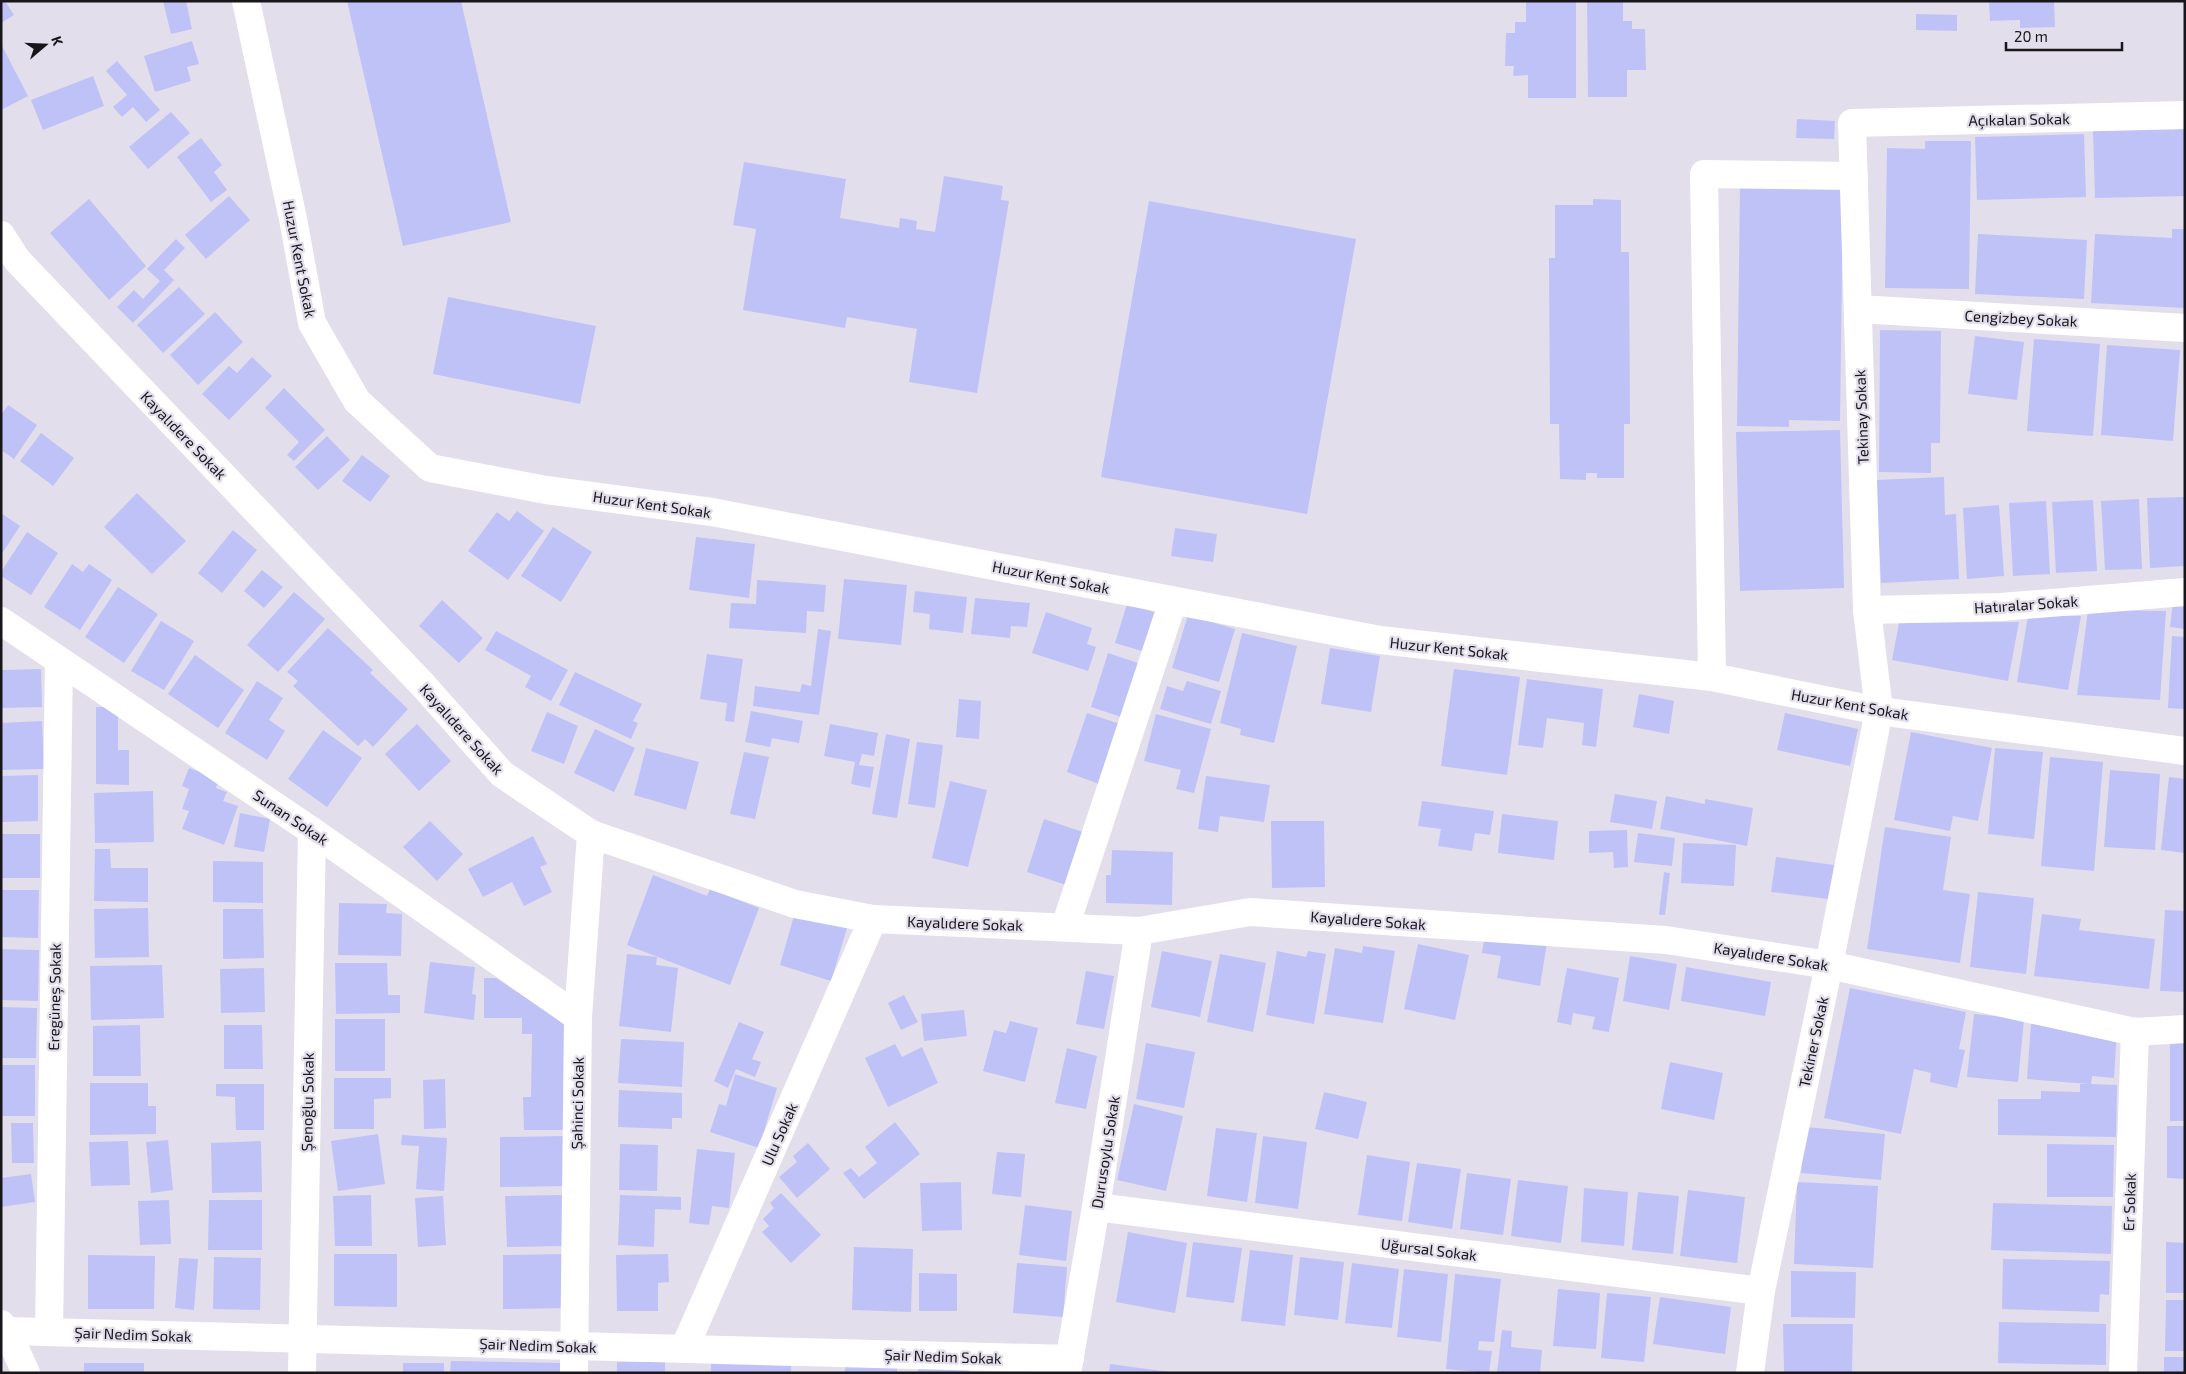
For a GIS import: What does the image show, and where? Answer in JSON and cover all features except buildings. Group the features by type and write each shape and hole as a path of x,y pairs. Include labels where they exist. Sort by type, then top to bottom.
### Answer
{"street":[{"name":"Huzur Kent Sokak","path":"246,1 293,219 312,323 357,401 430,468 546,490 712,512 1380,640 1712,677 1879,711 2185,751"},
{"name":"Açıkalan Sokak","path":"1852,123 2185,115"},
{"name":"Tekinay Sokak","path":"1852,123 1867,610 1879,711"},
{"path":"1712,677 1704,174 1854,176"},
{"name":"Kayalıdere Sokak","path":"1,235 17,260 422,684 502,774 590,834 795,904 873,918 1139,931 1250,912 1666,940 1829,966 2135,1032 2185,1029"},
{"name":"Cengizbey Sokak","path":"1858,309 2185,328"},
{"name":"Hatıralar Sokak","path":"1867,610 2001,607 2185,592"},
{"path":"1066,927 1173,601"},
{"name":"Sunan Sokak","path":"1,621 312,831 578,1016"},
{"name":"Eregüneş Sokak","path":"49,1332 59,661"},
{"name":"Tekiner Sokak","path":"1750,1373 1761,1291 1829,966 1879,711"},
{"name":"Şenoğlu Sokak","path":"302,1373 312,831"},
{"name":"Şahinci Sokak","path":"574,1373 578,1016 590,834"},
{"name":"Ulu Sokak","path":"684,1349 873,918"},
{"name":"Durusoylu Sokak","path":"1068,1366 1096,1207 1139,931"},
{"name":"Er Sokak","path":"2123,1373 2135,1032"},
{"name":"Uğursal Sokak","path":"1096,1207 1761,1291"},
{"path":"4,1327 26,1373"},
{"name":"Şair Nedim Sokak","path":"4,1327 49,1332 684,1349 811,1362 1068,1366"}]}
